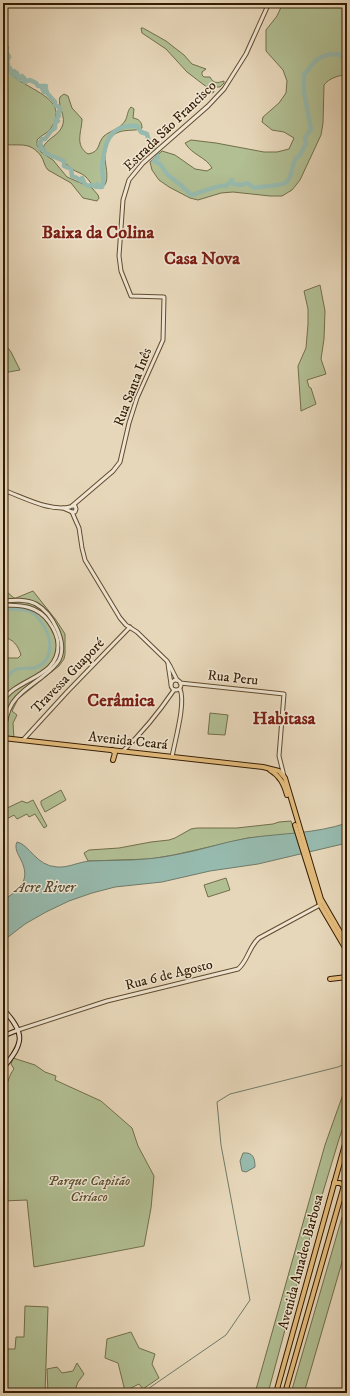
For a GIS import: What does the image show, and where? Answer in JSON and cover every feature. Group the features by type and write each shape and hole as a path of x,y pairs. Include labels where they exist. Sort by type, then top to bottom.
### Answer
{"main road":[{"name":"Avenida Ceará","path":"4,740 123,751 266,768"},
{"path":"112,750 115,753 113,760"},
{"path":"266,768 283,779"},
{"path":"266,768 279,771 283,779 305,859 322,904 343,940 347,951"},
{"path":"343,940 347,944"},
{"path":"330,979 347,977"},
{"path":"3,1009 16,1024 19,1044 18,1048 3,1068"},
{"name":"Rua 6 de Agosto","path":"3,1036 18,1030"},
{"name":"Avenida Amadeo Barbosa","path":"276,1393 347,1137"},
{"name":"Avenida Amadeo Barbosa","path":"285,1393 347,1175"},
{"path":"334,1183 340,1183 344,1186"},
{"path":"318,1243 322,1246 327,1244"}],"street":[{"name":"Estrada São Francisco","path":"131,296 121,271 118,256 122,200 129,180 136,170 208,106 228,83 246,54 269,3"},
{"name":"Rua Santa Inês","path":"71,509 113,471 120,462 129,423 137,398 163,340 164,297 131,296"},
{"path":"3,490 49,507 76,509"},
{"name":"Rua Santa Inês","path":"76,509 80,500"},
{"path":"71,509 75,512 76,509"},
{"path":"71,509 77,522"},
{"path":"76,509 77,522 85,560 125,627 124,634"},
{"path":"3,601 23,600 37,604 56,627 60,634 62,645 60,656 55,665 18,695 11,704 4,723 4,740"},
{"path":"3,606 26,606 42,614 50,622 58,647 56,658 51,666 36,677 13,689 3,701"},
{"path":"120,618 124,623 137,632 168,664 179,682 182,697 181,708 172,757"},
{"name":"Travessa Guaporé","path":"22,741 130,627"},
{"path":"168,664 171,684 174,690"},
{"path":"171,684 173,682 179,682"},
{"name":"Rua Peru","path":"179,682 284,694 279,756 283,779"},
{"path":"123,751 146,728 174,690 180,688"},
{"path":"3,714 7,713"},
{"name":"Rua 6 de Agosto","path":"18,1030 107,1001 238,969 244,962 254,944 260,938 322,904"}],"green space":[{"path":"283,3 347,3 347,74 331,79 324,85 323,123 321,135 300,180 292,190 282,196 233,192 221,193 198,200 190,198 169,187 159,180 152,170 150,162 162,151 175,155 195,169 207,171 212,168 185,143 191,140 264,152 277,152 289,149 294,138 284,132 272,130 262,122 263,117 279,103 286,93 287,81 283,70 266,51 266,30 277,16"},
{"path":"141,28 166,41 184,55 192,64 206,69 202,72 204,77 210,77 216,82 224,81 224,83 220,87 215,87 213,89 214,92 209,93 208,88 187,72 166,49 142,33"},
{"path":"3,50 9,71 15,78 43,95 55,108 56,117 51,128 37,140 37,145 41,152 53,160 67,177 92,188 98,195 99,198 97,201 83,198 71,183 48,170 37,151 24,145 3,144"},
{"path":"64,94 68,96 72,108 82,119 80,142 81,146 88,154 97,149 104,136 118,128 123,123 131,107 134,109 133,118 141,122 142,128 121,131 109,140 105,156 107,180 103,187 95,187 84,176 56,157 44,151 43,148 45,145 58,133 62,127 63,115 59,100"},
{"path":"320,285 325,311 324,339 321,359 326,374 307,380 316,404 301,411 298,366 306,348 308,324 308,309 304,291"},
{"path":"8,348 20,370 3,373 3,351"},
{"path":"33,591 65,634 65,654 64,659 59,666 18,699 12,711 17,715 13,723 14,739 3,737 3,661 8,658 18,658 21,655 15,643 10,639 3,637 3,594 7,592 16,598"},
{"path":"210,713 228,715 225,735 208,734"},
{"path":"61,790 66,800 45,812 41,801"},
{"path":"33,800 47,826 44,828 35,814 29,817 27,814 17,819 14,815 3,821 3,810 22,801 27,803"},
{"path":"291,821 295,834 248,838 150,859 88,861 84,853 89,850 119,848 169,840 191,829 197,828 237,828"},
{"path":"226,878 230,890 208,897 204,885"},
{"name":"Parque Capitão Ciríaco","path":"13,1058 35,1065 45,1072 56,1076 55,1080 101,1101 132,1128 138,1146 154,1176 151,1208 144,1246 34,1267 27,1200 3,1201 3,1088 14,1069 11,1064"},
{"path":"347,1083 347,1116 314,1222 268,1393 255,1393 325,1145"},
{"path":"347,1200 347,1245 304,1393 291,1393"},
{"path":"25,1306 48,1307 45,1393 3,1393 6,1349 15,1349 16,1337 24,1337"},
{"path":"131,1332 139,1348 155,1354 152,1364 159,1378 143,1389 139,1384 125,1391 118,1363 105,1358 107,1339"},
{"path":"77,1363 84,1374 78,1382 74,1393 48,1393 47,1369 57,1367 62,1373 73,1371"}],"water":[{"name":"Acre River","path":"347,823 347,843 258,864 210,871 162,882 115,887 92,893 69,901 46,912 25,924 3,941 3,900 19,888 24,879 25,873 16,849 17,842 44,863 50,866 61,867 90,861 132,860 164,857 239,840 261,836 310,831 335,827"},
{"path":"243,1153 253,1156 255,1161 255,1167 246,1172 242,1171 240,1161"}],"waterway":[{"path":"3,39 5,40 3,43 7,48 6,51 9,57 5,59 8,60 6,62 8,64 6,64 6,66 10,68 11,73 14,71 14,76 17,73 19,80 22,76 24,80 26,80 25,82 30,80 38,86 46,86 42,88 44,92 46,89 47,93 55,102 55,105 59,107 59,116 56,119 58,121 55,123 55,128 45,139 42,139 39,144 41,145 40,149 44,149 45,153 64,161 64,166 71,169 72,176 81,181 82,178 88,186 92,185 96,187 97,184 99,187 102,187 104,151 109,138 120,128 137,126 141,132 147,134 149,142 154,147 158,157 154,161 160,164 167,174 191,195 214,187 226,186 232,180 233,184 242,185 247,183 254,188 279,185 288,181 296,157 300,155 306,144 305,138 311,129 304,92 304,75 316,60 326,55 338,54 347,60"},
{"path":"3,609 28,611 36,616 48,634 50,645 48,657 44,662 34,668 13,671 3,684"},
{"path":"142,1393 226,1335 250,1300 221,1145 217,1102 230,1094 338,1067 347,1063"}],"district":[{"name":"Baixa da Colina","path":"98,233"},
{"name":"Casa Nova","path":"202,259"},
{"name":"Cerâmica","path":"121,701"},
{"name":"Habitasa","path":"284,719"}]}
